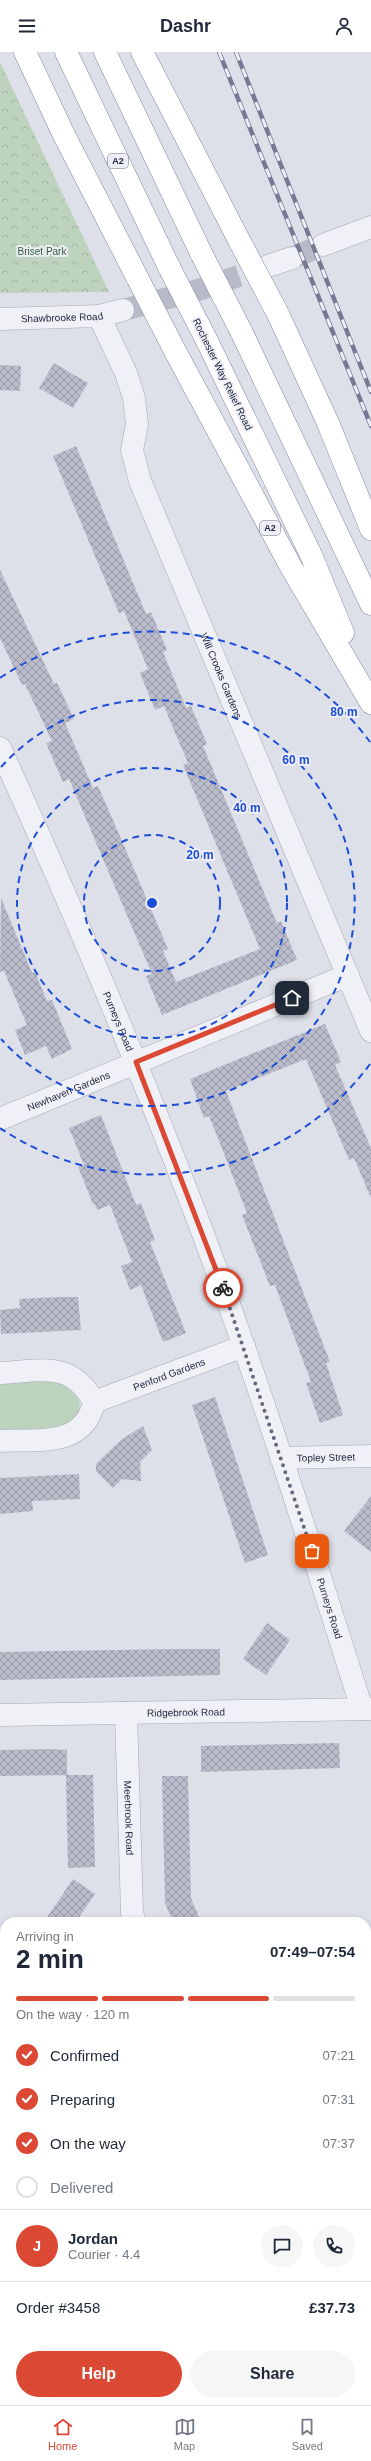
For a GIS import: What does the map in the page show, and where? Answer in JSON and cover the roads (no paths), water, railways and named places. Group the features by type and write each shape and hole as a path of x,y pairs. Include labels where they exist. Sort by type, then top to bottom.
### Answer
{"highway":[{"name":"A2","path":"26,52 64,135 175,350 291,567 371,703"},
{"name":"Rochester Way Relief Road","path":"66,52 170,269 207,341 311,555 371,700"},
{"path":"105,52 202,255 241,331 371,604"},
{"path":"142,52 278,314 328,423 371,529"}],"street":[{"path":"323,246 371,227"},
{"path":"268,266 292,258"},
{"name":"Shawbrooke Road","path":"0,319 99,316 123,310"},
{"name":"Will Crooks Gardens","path":"99,316 126,373 134,398 137,424 132,450 140,481 371,1030"},
{"name":"Purneys Road","path":"0,748 7,783 136,1062 194,1211 244,1346 367,1709"},
{"name":"Newhaven Gardens","path":"0,1119 348,975"},
{"name":"Penford Gardens","path":"94,1402 244,1346"},
{"path":"0,1373 50,1370 69,1373 85,1386 94,1402 91,1416 81,1429 64,1438 0,1441"},
{"name":"Topley Street","path":"281,1458 371,1456"},
{"name":"Ridgebrook Road","path":"0,1715 367,1709"},
{"name":"Meerbrook Road","path":"126,1713 133,1917"}],"tunnel":[{"path":"292,258 323,245"},
{"path":"123,310 195,291 268,266"}],"railway":[{"path":"219,52 371,426"},
{"path":"236,52 371,392"}],"park label":[{"name":"Briset Park","path":"42,251"}]}
